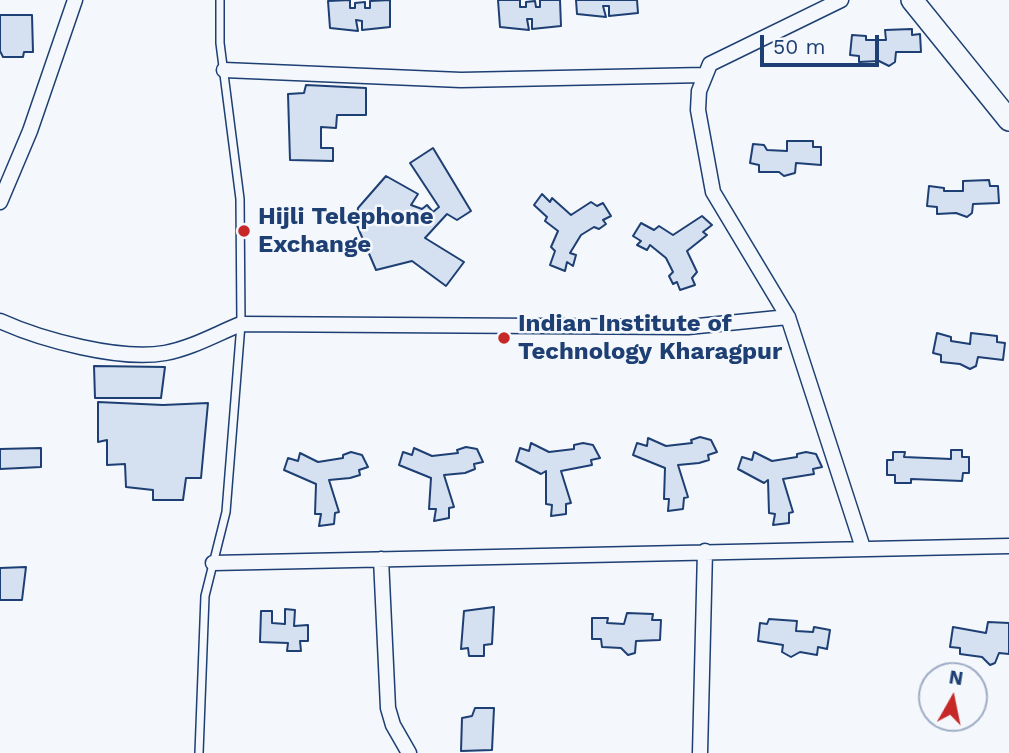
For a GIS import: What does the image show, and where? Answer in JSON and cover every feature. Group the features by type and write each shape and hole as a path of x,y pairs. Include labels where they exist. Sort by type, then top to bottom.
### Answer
{"street":[{"path":"0,202 30,131 75,0"},
{"path":"841,0 721,56 710,64 704,75 698,110 713,192 788,317 863,548"},
{"path":"912,0 1009,120"},
{"path":"224,70 461,80 704,75"},
{"path":"0,321 88,347 162,354 189,347 241,324 688,327 788,317"},
{"path":"213,563 1009,546"},
{"path":"700,753 705,551"},
{"path":"380,559 388,708 393,725 409,753"}],"lane":[{"path":"198,753 205,596 228,492 241,324 240,199 220,43 220,0"}],"building":[{"path":"350,0 350,8 355,8 355,3 365,2 365,8 370,8 370,1 390,0 390,27 362,30 362,21 356,20 358,31 330,28 328,1"},
{"path":"498,0 520,0 520,7 526,7 526,2 535,1 536,7 540,7 540,0 560,0 561,26 532,29 532,19 527,19 529,30 500,27"},
{"path":"576,0 637,0 638,13 609,16 609,6 603,6 606,17 577,14"},
{"path":"0,15 32,15 33,52 24,52 23,57 3,57 0,51"},
{"path":"912,29 912,35 920,34 921,52 896,52 895,62 889,66 879,61 859,62 859,56 850,55 852,35 866,36 866,40 886,40 885,30"},
{"path":"306,85 366,88 366,115 337,115 336,128 321,127 321,148 333,148 333,161 290,160 288,94 304,93"},
{"path":"787,141 813,141 813,147 821,147 821,165 796,163 795,173 784,176 779,172 759,172 759,165 750,163 753,144 764,145 767,150 787,151"},
{"path":"433,148 471,211 457,220 447,214 425,238 464,262 446,286 412,261 376,270 356,223 358,208 386,176 418,194 411,205 422,209 427,205 433,212 439,207 410,163"},
{"path":"989,180 990,186 998,186 999,203 973,204 972,213 967,217 956,213 937,214 937,207 927,206 929,186 944,188 944,191 963,191 963,181"},
{"path":"542,194 550,202 552,198 571,215 591,202 597,206 603,203 611,216 603,220 606,224 599,229 594,227 581,235 570,253 576,255 573,266 567,262 565,271 550,265 555,251 551,247 558,231 545,221 547,217 534,205"},
{"path":"702,216 712,225 703,232 707,235 687,251 697,272 692,278 695,285 680,290 677,282 673,284 669,276 673,272 666,258 650,245 647,250 637,245 641,241 633,236 641,223 654,230 659,226 673,235"},
{"path":"937,333 951,337 951,341 970,344 971,333 997,336 997,342 1005,343 1003,360 978,357 976,366 970,369 960,364 941,362 941,355 933,353"},
{"path":"94,366 165,367 161,398 95,398"},
{"path":"98,402 163,405 208,403 201,478 186,478 183,500 153,500 153,490 126,487 125,464 107,465 107,440 98,442"},
{"path":"700,437 711,440 717,452 708,455 709,460 678,465 688,497 684,498 683,509 668,511 669,499 664,499 665,468 633,455 637,443 647,446 648,438 666,446 692,443 691,440"},
{"path":"531,443 549,452 574,449 574,445 583,443 593,445 600,458 591,460 592,465 561,471 571,503 566,504 566,514 551,516 552,505 546,504 546,471 541,474 516,461 520,448 529,451"},
{"path":"466,447 477,449 483,462 474,464 475,469 465,473 444,475 454,507 449,508 449,518 434,521 436,509 429,509 431,478 399,465 403,452 412,455 414,448 432,456 458,453 457,450"},
{"path":"41,448 41,467 0,469 0,449"},
{"path":"951,450 962,450 962,457 969,457 969,473 963,473 962,481 911,479 911,483 895,483 895,475 887,475 887,460 893,460 893,452 905,452 904,457 951,459"},
{"path":"351,452 362,455 368,467 359,470 360,475 329,480 339,512 335,513 334,524 319,526 321,514 315,514 316,484 284,470 288,458 298,461 300,453 318,462 343,458 343,455"},
{"path":"754,452 772,461 797,457 797,454 806,452 816,454 822,467 813,469 814,474 783,479 793,512 789,513 789,523 773,525 775,514 769,513 768,480 764,483 738,469 742,457 752,460"},
{"path":"26,567 22,600 0,600 0,568"},
{"path":"494,607 492,644 484,645 484,656 469,656 468,648 461,649 464,611"},
{"path":"285,609 295,610 294,626 308,625 308,641 300,641 301,651 287,651 288,643 260,642 261,611 272,611 272,623 285,624"},
{"path":"627,613 653,614 652,620 661,620 660,640 636,641 635,653 628,655 621,648 602,647 601,639 592,639 592,618 608,618 607,623 624,624"},
{"path":"769,619 797,621 796,631 813,632 814,627 830,630 827,649 818,647 817,655 800,652 791,657 782,652 783,645 758,641 760,623 767,624"},
{"path":"988,622 1009,623 1009,654 999,653 995,663 990,665 982,657 960,654 960,648 950,647 953,627 986,633"},
{"path":"475,708 494,708 492,750 461,751 462,718 472,716"}],"place":[{"name":"Hijli Telephone Exchange","path":"244,231"},
{"name":"Indian Institute of Technology Kharagpur","path":"504,338"}]}
